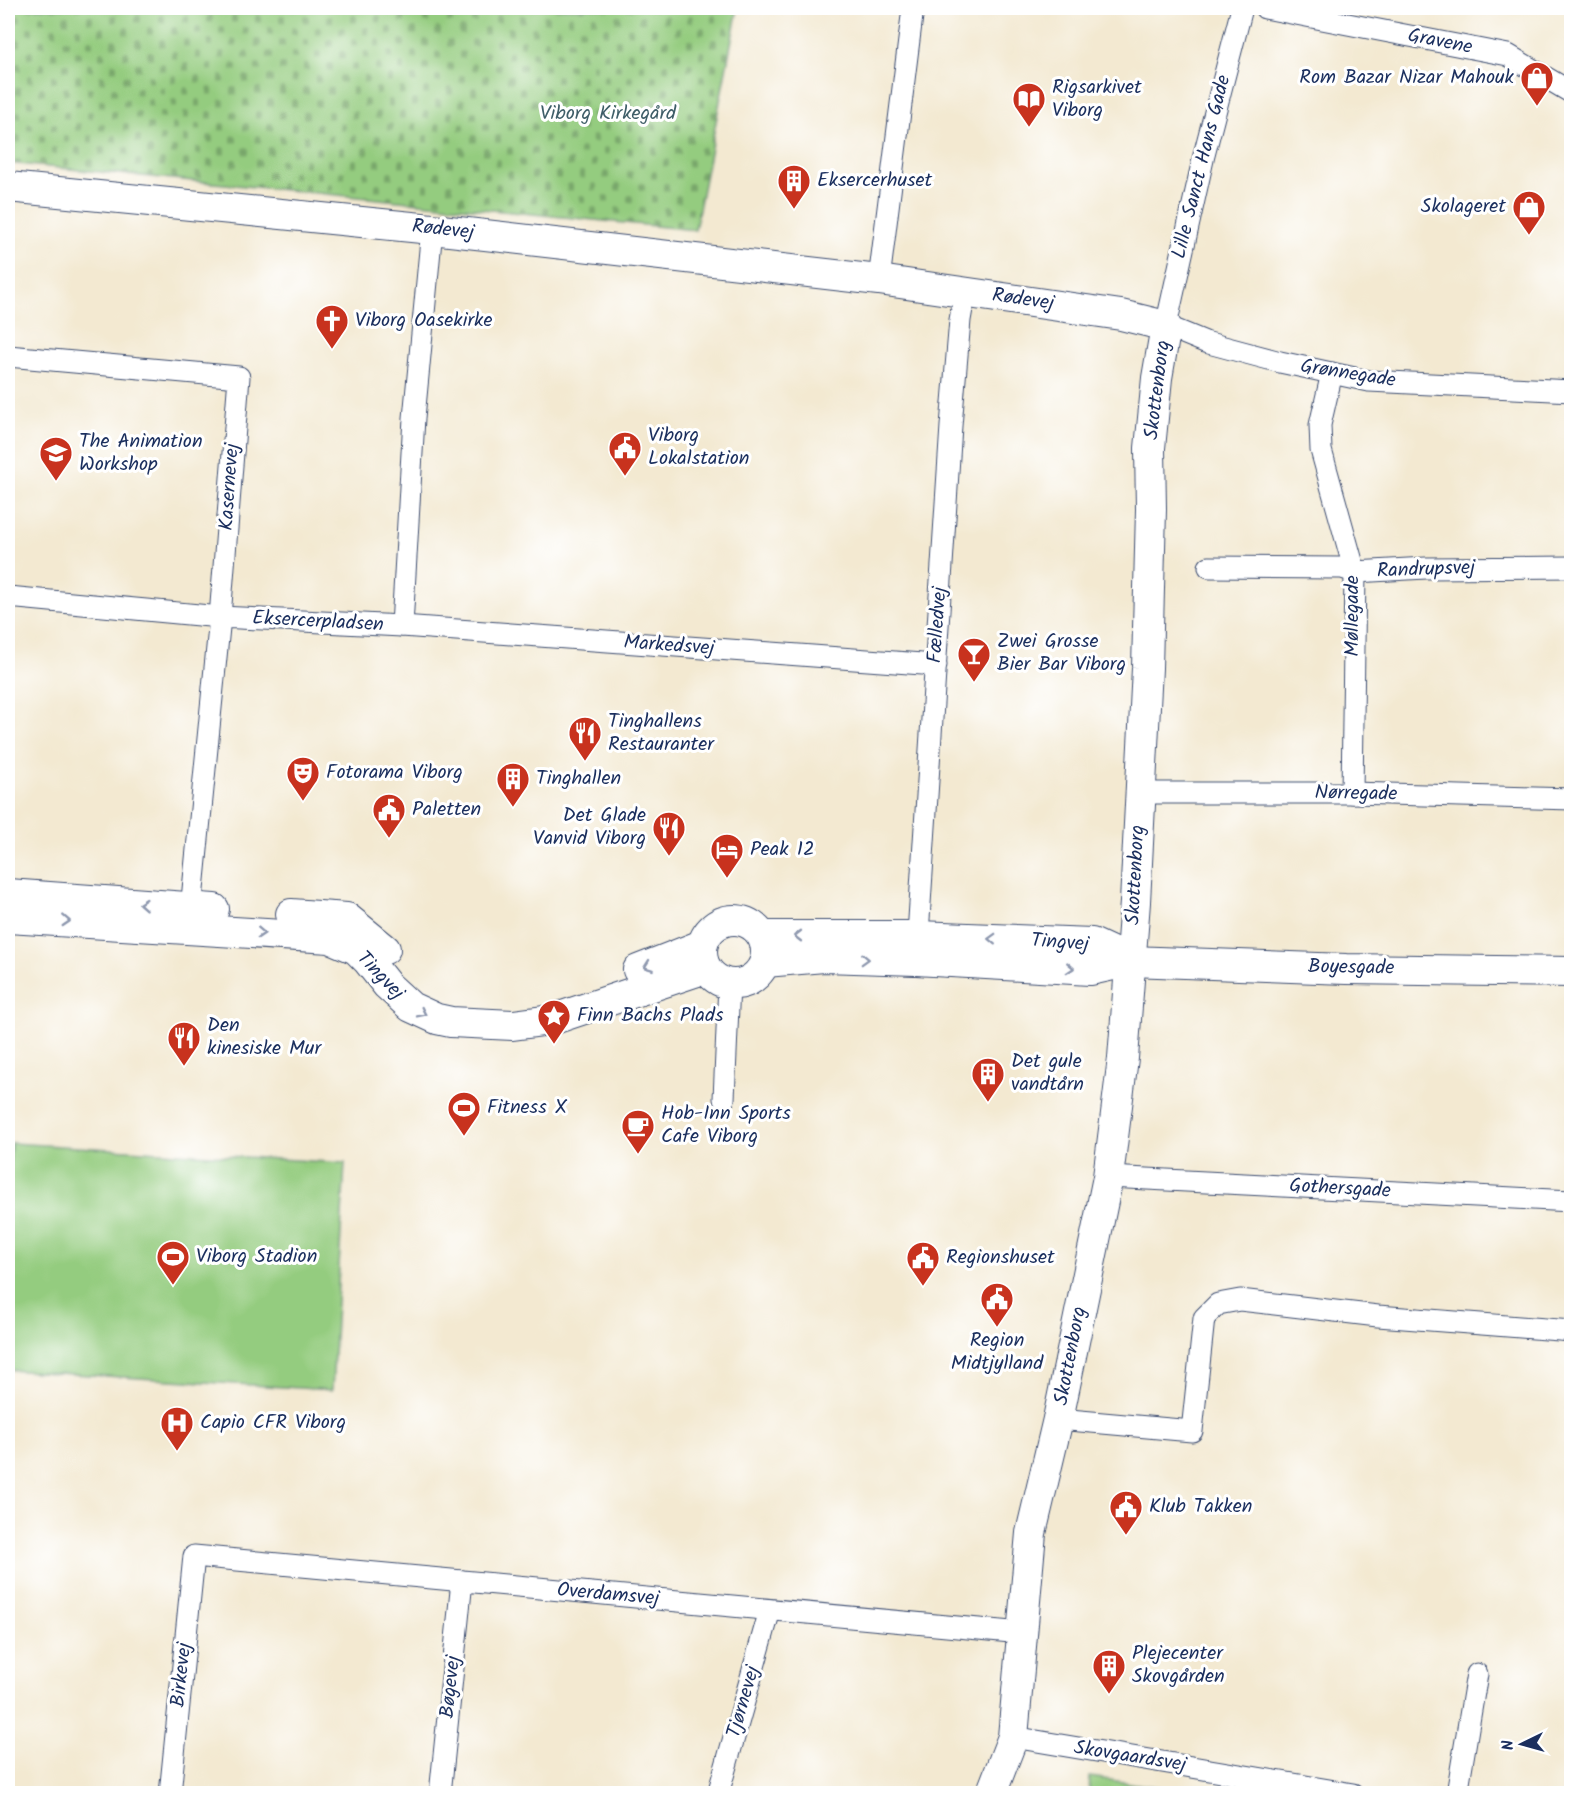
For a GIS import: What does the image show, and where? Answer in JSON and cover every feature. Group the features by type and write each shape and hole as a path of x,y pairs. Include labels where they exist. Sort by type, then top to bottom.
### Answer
{"street":[{"path":"879,280 913,8"},
{"name":"Lille Sanct Hans Gade","path":"1166,326 1204,155 1242,8"},
{"name":"Gravene","path":"1265,8 1508,55 1572,93"},
{"name":"Rødevej","path":"8,187 432,229 879,280 1121,315 1166,326"},
{"name":"Eksercerpladsen","path":"220,617 402,626 414,418 432,229"},
{"name":"Fælledvej","path":"917,948 951,426 960,320 965,292"},
{"name":"Grønnegade","path":"1166,326 1205,342 1369,381 1572,391"},
{"name":"Skottenborg","path":"991,1794 1013,1737 1030,1533 1058,1419 1108,1178 1123,1058 1131,960 1150,578 1150,448 1157,378 1166,326"},
{"name":"Kasernevej","path":"8,356 239,377 220,617"},
{"name":"Møllegade","path":"1332,373 1320,425 1321,450 1355,572 1352,794"},
{"name":"Randrupsvej","path":"1209,567 1342,568 1355,572 1426,568 1572,567"},
{"path":"8,597 220,617 190,918"},
{"name":"Markedsvej","path":"402,626 936,665"},
{"name":"Nørregade","path":"1140,793 1352,794 1572,799"},
{"name":"Tingvej","path":"8,894 190,918"},
{"name":"Tingvej","path":"8,918 347,918 386,949 411,982 434,996 459,1002 514,1005 548,999 637,970 712,966"},
{"path":"712,966 741,984 751,980 760,972 764,949 751,924 744,920 727,920 711,929 712,966 724,1099"},
{"name":"Tingvej","path":"764,949 824,957 917,948 1092,943 1131,960"},
{"name":"Boyesgade","path":"1131,960 1346,969 1572,972"},
{"name":"Gothersgade","path":"1108,1178 1572,1201"},
{"name":"Skottenborg","path":"1058,1419 1192,1431 1204,1318 1218,1304 1240,1300 1378,1316 1572,1331"},
{"name":"Overdamsvej","path":"194,1556 1022,1633"},
{"name":"Birkevej","path":"170,1794 194,1556"},
{"name":"Bøgevej","path":"440,1794 462,1581"},
{"name":"Tjørnevej","path":"718,1794 770,1610"},
{"path":"1457,1794 1477,1674"},
{"name":"Skovgaardsvej","path":"1013,1737 1353,1794"}],"green space":[{"name":"Viborg Kirkegård","path":"8,8 738,8 695,230 8,163"},
{"name":"Viborg Stadion","path":"11,1143 345,1163 332,1390 8,1370 8,1203"},
{"path":"1090,1777 1196,1793 1089,1793"}],"place":[{"name":"Rom Bazar Nizar Mahouk","path":"1537,107"},
{"name":"Rigsarkivet Viborg","path":"1029,128"},
{"name":"Eksercerhuset","path":"794,210"},
{"name":"Skolageret","path":"1529,236"},
{"name":"Viborg Oasekirke","path":"332,350"},
{"name":"Viborg Lokalstation","path":"625,477"},
{"name":"The Animation Workshop","path":"56,482"},
{"name":"Zwei Grosse Bier Bar Viborg","path":"974,683"},
{"name":"Tinghallens Restauranter","path":"585,762"},
{"name":"Fotorama Viborg","path":"303,802"},
{"name":"Tinghallen","path":"513,808"},
{"name":"Paletten","path":"389,839"},
{"name":"Det Glade Vanvid Viborg","path":"669,857"},
{"name":"Peak 12","path":"727,879"},
{"name":"Finn Bachs Plads","path":"554,1045"},
{"name":"Den kinesiske Mur","path":"184,1067"},
{"name":"Det gule vandtårn","path":"988,1103"},
{"name":"Fitness X","path":"464,1137"},
{"name":"Hob-Inn Sports Cafe Viborg","path":"638,1155"},
{"name":"Viborg Stadion","path":"173,1286"},
{"name":"Regionshuset","path":"923,1287"},
{"name":"Region Midtjylland","path":"997,1328"},
{"name":"Capio CFR Viborg","path":"177,1452"},
{"name":"Klub Takken","path":"1126,1536"},
{"name":"Plejecenter Skovgården","path":"1109,1695"}]}
